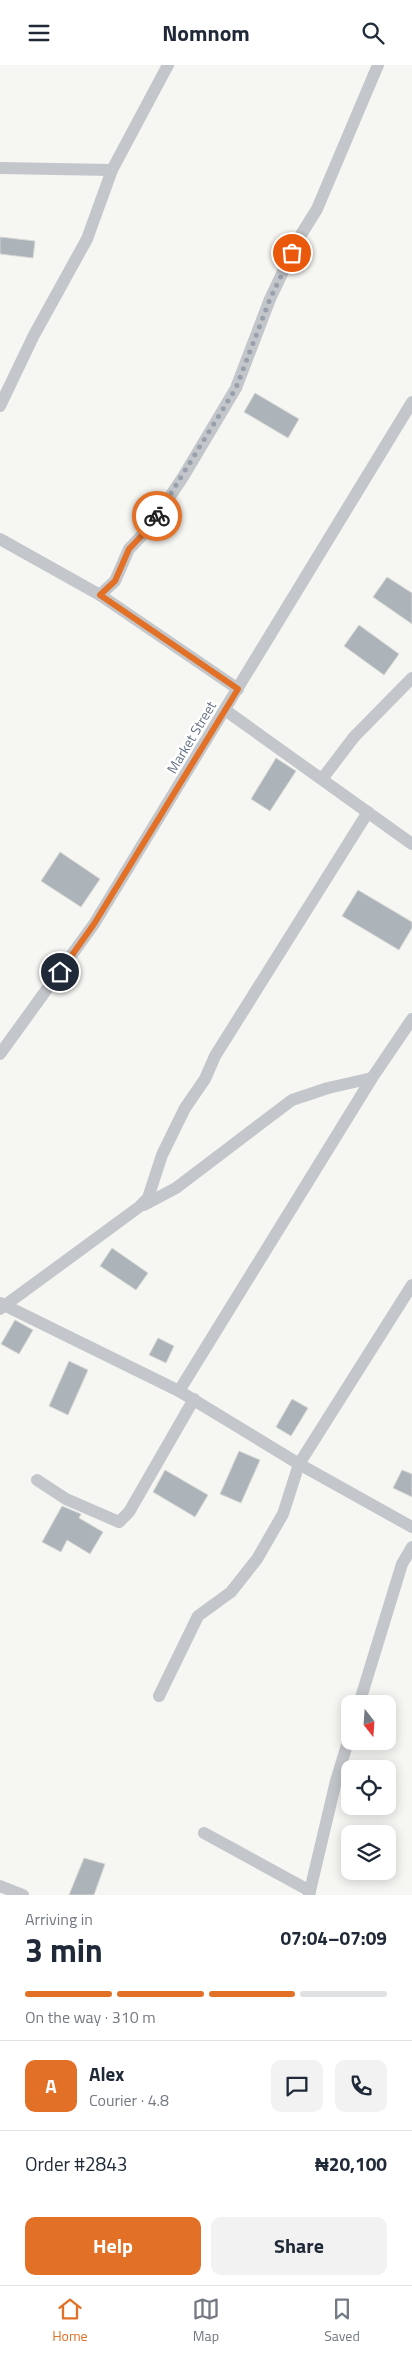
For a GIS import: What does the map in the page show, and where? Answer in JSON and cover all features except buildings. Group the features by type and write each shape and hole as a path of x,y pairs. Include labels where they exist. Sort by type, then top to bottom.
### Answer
{"street":[{"path":"0,406 34,335 87,239 112,170 168,65"},
{"path":"100,595 115,581 129,549 149,528 236,388 270,299 299,238 316,209 378,65"},
{"path":"0,168 112,170"},
{"name":"Market Street","path":"0,1054 94,924 412,402"},
{"path":"0,539 100,595 238,689"},
{"path":"322,779 354,737 412,678"},
{"path":"225,710 412,844"},
{"path":"139,1207 148,1198 162,1155 185,1108 205,1079 215,1056 368,812"},
{"path":"180,1391 372,1078 412,1019"},
{"path":"372,1078 328,1088 292,1100 176,1187 139,1207 2,1306 180,1391 299,1464 412,1527"},
{"path":"159,1696 198,1616 231,1592 257,1559 283,1514 299,1464 412,1285"},
{"path":"38,1480 66,1499 118,1522 134,1505 194,1399"},
{"path":"362,1695 402,1564 412,1547"},
{"path":"204,1833 309,1893 345,1750"},
{"path":"0,1887 23,1895"}],"way so far":[{"path":"157,516 183,477 236,388 270,299 292,253"}],"route":[{"path":"60,972 94,924 238,689 100,595 115,581 129,549 149,528 157,516"}]}
